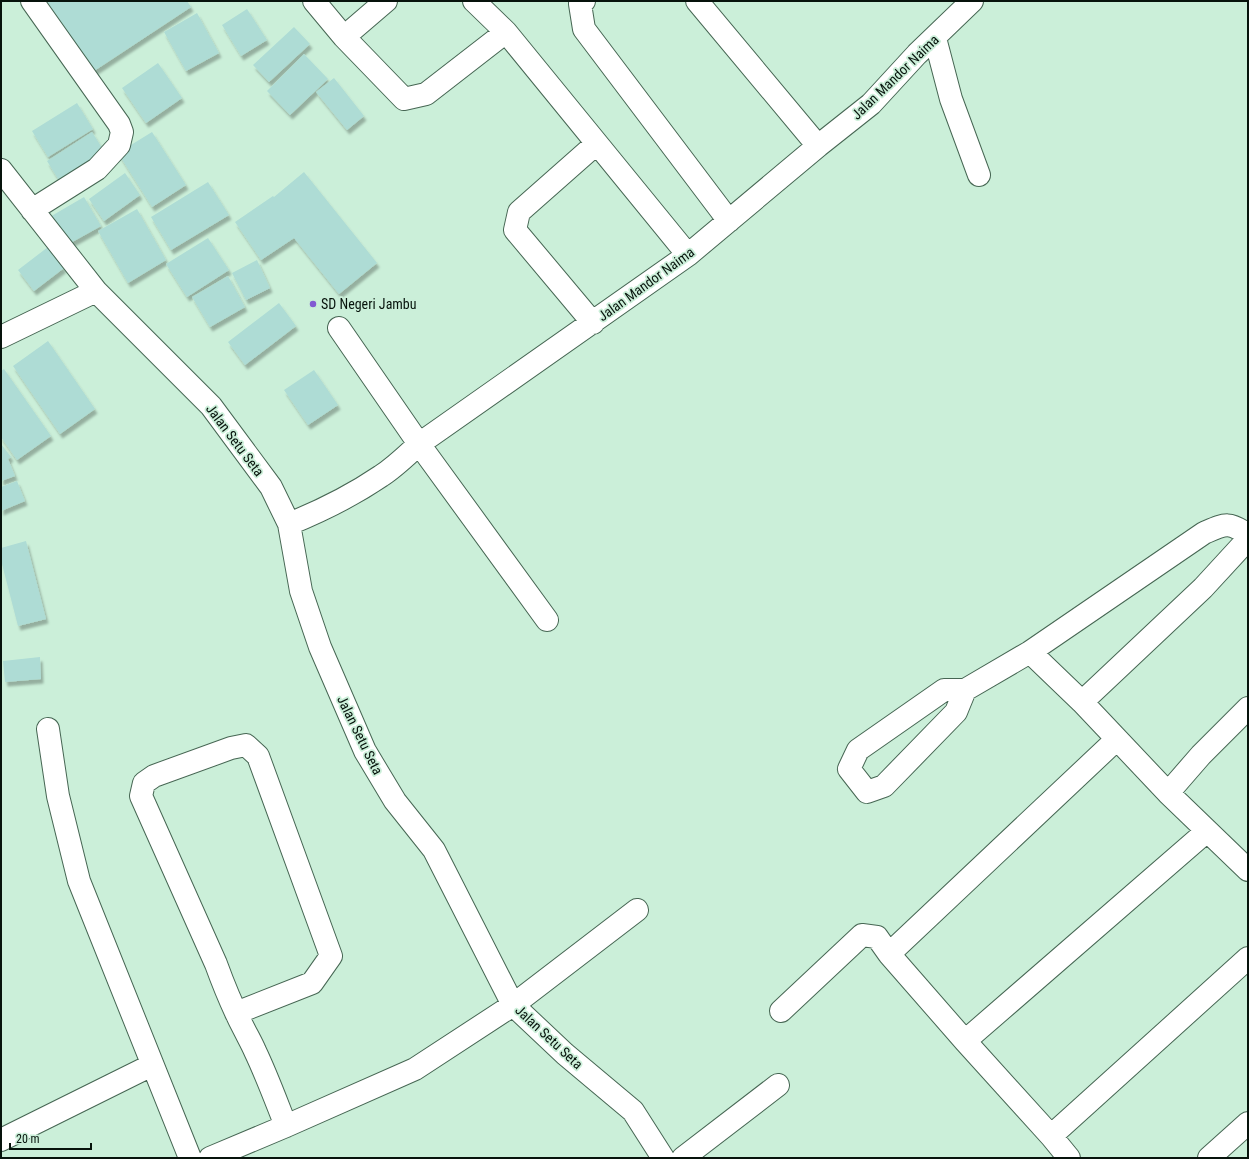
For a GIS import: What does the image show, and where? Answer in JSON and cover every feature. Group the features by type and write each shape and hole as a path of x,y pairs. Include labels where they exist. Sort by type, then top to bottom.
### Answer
{"street":[{"path":"32,1 119,124 122,132 119,145 97,169 32,210"},
{"path":"314,1 344,37 404,99 426,94 506,32"},
{"path":"344,37 386,1"},
{"path":"474,1 506,32 688,255"},
{"path":"584,1 580,4 584,29 729,221"},
{"path":"697,1 818,146"},
{"name":"Jalan Mandor Naima","path":"289,524 342,499 382,475 419,444 688,255 818,146 871,104 917,54 972,1"},
{"path":"935,38 951,99 979,175"},
{"path":"593,323 516,230 519,212 596,144"},
{"name":"Jalan Setu Seta","path":"1,170 96,291 211,406 271,487 289,524 301,591 320,647 365,751 395,801 434,850 513,1005 565,1054 633,1111 663,1158"},
{"path":"1,337 96,291"},
{"path":"339,328 419,444 547,620"},
{"path":"965,690 956,712 884,786 866,792 849,769 858,750 944,690 965,690 1030,652 1204,533 1224,525 1236,526 1248,535"},
{"path":"1082,702 1203,588 1248,539"},
{"path":"1030,652 1082,702 1168,793 1248,870"},
{"path":"1168,793 1201,755 1248,708"},
{"path":"48,729 58,796 79,881 190,1158"},
{"path":"889,954 1117,739"},
{"path":"236,1013 312,983 331,956 258,756 246,745 231,748 154,776 144,783 141,796 216,964 236,1013 255,1051 286,1126"},
{"path":"965,1041 1207,831"},
{"path":"210,1158 415,1069 513,1005 637,910"},
{"path":"781,1011 862,935 877,937 889,954 1069,1158"},
{"path":"1051,1136 1248,958"},
{"path":"1,1140 152,1065"},
{"path":"683,1158 778,1085"},
{"path":"1209,1158 1248,1123"}],"building":[{"path":"40,1 187,1 191,7 88,75"},
{"path":"247,9 267,40 241,56 222,25"},
{"path":"197,13 219,53 186,71 164,32"},
{"path":"294,27 310,44 269,82 253,65"},
{"path":"304,54 328,79 290,115 267,91"},
{"path":"158,63 182,98 146,123 122,88"},
{"path":"334,78 364,116 347,130 316,92"},
{"path":"77,103 93,129 48,157 32,131"},
{"path":"92,132 107,156 62,185 47,161"},
{"path":"152,132 186,185 152,207 118,153"},
{"path":"304,172 377,263 339,294 294,238 261,260 235,222 273,196 274,197"},
{"path":"125,173 140,195 104,221 89,199"},
{"path":"208,182 229,215 171,250 151,217"},
{"path":"84,197 101,226 65,246 48,218"},
{"path":"137,209 166,260 128,283 98,231"},
{"path":"208,238 229,270 187,297 166,264"},
{"path":"48,247 64,268 34,291 18,270"},
{"path":"257,260 270,288 246,300 232,273"},
{"path":"228,276 245,307 210,327 192,297"},
{"path":"279,303 296,326 245,365 228,342"},
{"path":"48,341 95,409 60,434 13,366"},
{"path":"4,369 51,436 17,460 1,437 1,371"},
{"path":"314,370 338,405 308,425 284,390"},
{"path":"1,444 11,457 8,459 15,476 1,481"},
{"path":"17,481 25,501 1,511 1,487"},
{"path":"26,541 46,619 18,626 1,560 1,548"},
{"path":"40,657 41,679 5,682 3,661"}],"place":[{"name":"SD Negeri Jambu","path":"313,304"}]}
